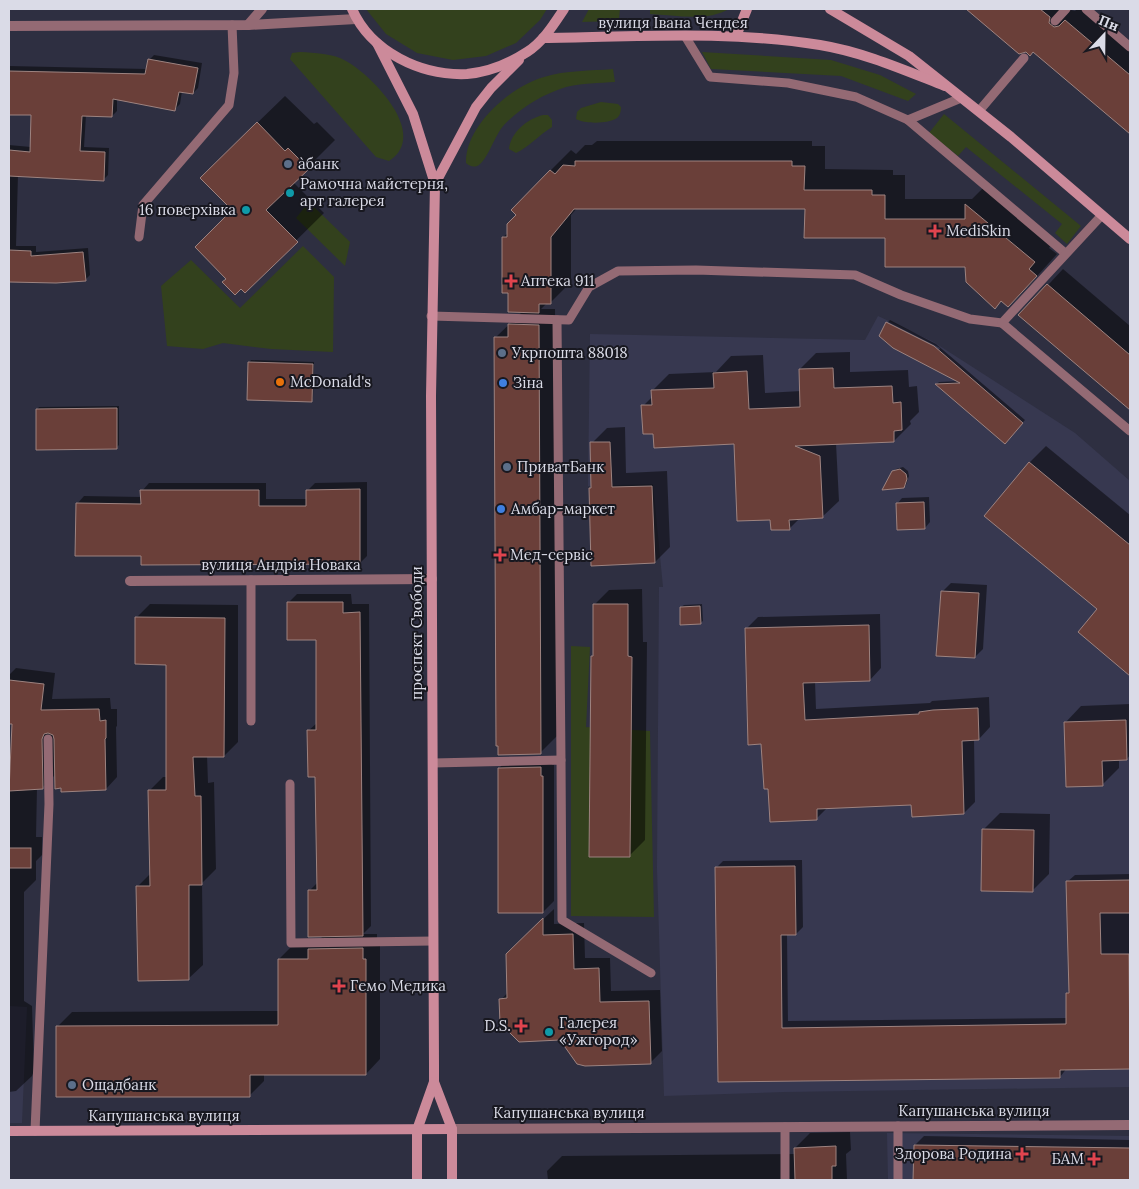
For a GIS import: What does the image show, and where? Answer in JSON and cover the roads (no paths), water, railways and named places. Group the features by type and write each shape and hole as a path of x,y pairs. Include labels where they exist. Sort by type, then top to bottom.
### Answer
{"main road":[{"path":"352,9 356,19 377,43 404,62 436,72 468,74 500,66 529,51 543,38 564,9"},
{"path":"736,36 747,9"},
{"name":"вулиця Івана Чендея","path":"830,9 909,56 979,111 1130,239"},
{"name":"вулиця Івана Чендея","path":"543,38 736,36 820,45 868,57 946,86"},
{"name":"проспект Свободи","path":"377,43 413,114 435,184 431,316 434,1082 417,1130 417,1180"},
{"name":"проспект Свободи","path":"435,184 476,107 491,88 529,51"},
{"name":"проспект Свободи","path":"434,1082 452,1129 452,1180"},
{"name":"Капушанська вулиця","path":"9,1131 452,1129"}],"street":[{"path":"248,25 262,9"},
{"path":"9,26 248,25 356,19"},
{"name":"вулиця Андрія Новака","path":"130,581 432,579"},
{"name":"Капушанська вулиця","path":"452,1129 1130,1126"}],"lane":[{"path":"1055,21 1066,9"},
{"path":"1086,9 1130,47"},
{"path":"139,237 143,205 230,105 234,74 232,25"},
{"path":"685,36 710,77 788,83 856,97 908,120 1065,253"},
{"path":"979,111 1024,58"},
{"path":"908,120 962,98"},
{"path":"1002,323 1102,215"},
{"path":"431,316 569,320 589,287 618,271 696,270 855,275 901,295 970,319 1002,323 1130,431"},
{"path":"557,320 562,920 651,973"},
{"path":"251,580 251,721"},
{"path":"35,1131 49,804 48,739"},
{"path":"433,763 561,760"},
{"path":"290,784 291,944 434,941"},
{"path":"898,1126 898,1180"},
{"path":"785,1127 785,1180"}],"place":[{"name":"а̀банк","path":"288,164"},
{"name":"Рамочна майстерня, арт галерея","path":"290,193"},
{"name":"16 поверхівка","path":"246,210"},
{"name":"MediSkin","path":"935,231"},
{"name":"Аптека 911","path":"511,281"},
{"name":"Укрпошта 88018","path":"502,353"},
{"name":"McDonald's","path":"280,382"},
{"name":"Зіна","path":"503,383"},
{"name":"ПриватБанк","path":"507,467"},
{"name":"Амбар-маркет","path":"501,509"},
{"name":"Мед-сервіс","path":"500,555"},
{"name":"Гемо Медика","path":"339,986"},
{"name":"D.S.","path":"521,1026"},
{"name":"Галерея «Ужгород»","path":"549,1032"},
{"name":"Ощадбанк","path":"72,1085"},
{"name":"Здорова Родина","path":"1022,1154"},
{"name":"БАМ","path":"1094,1159"}]}
